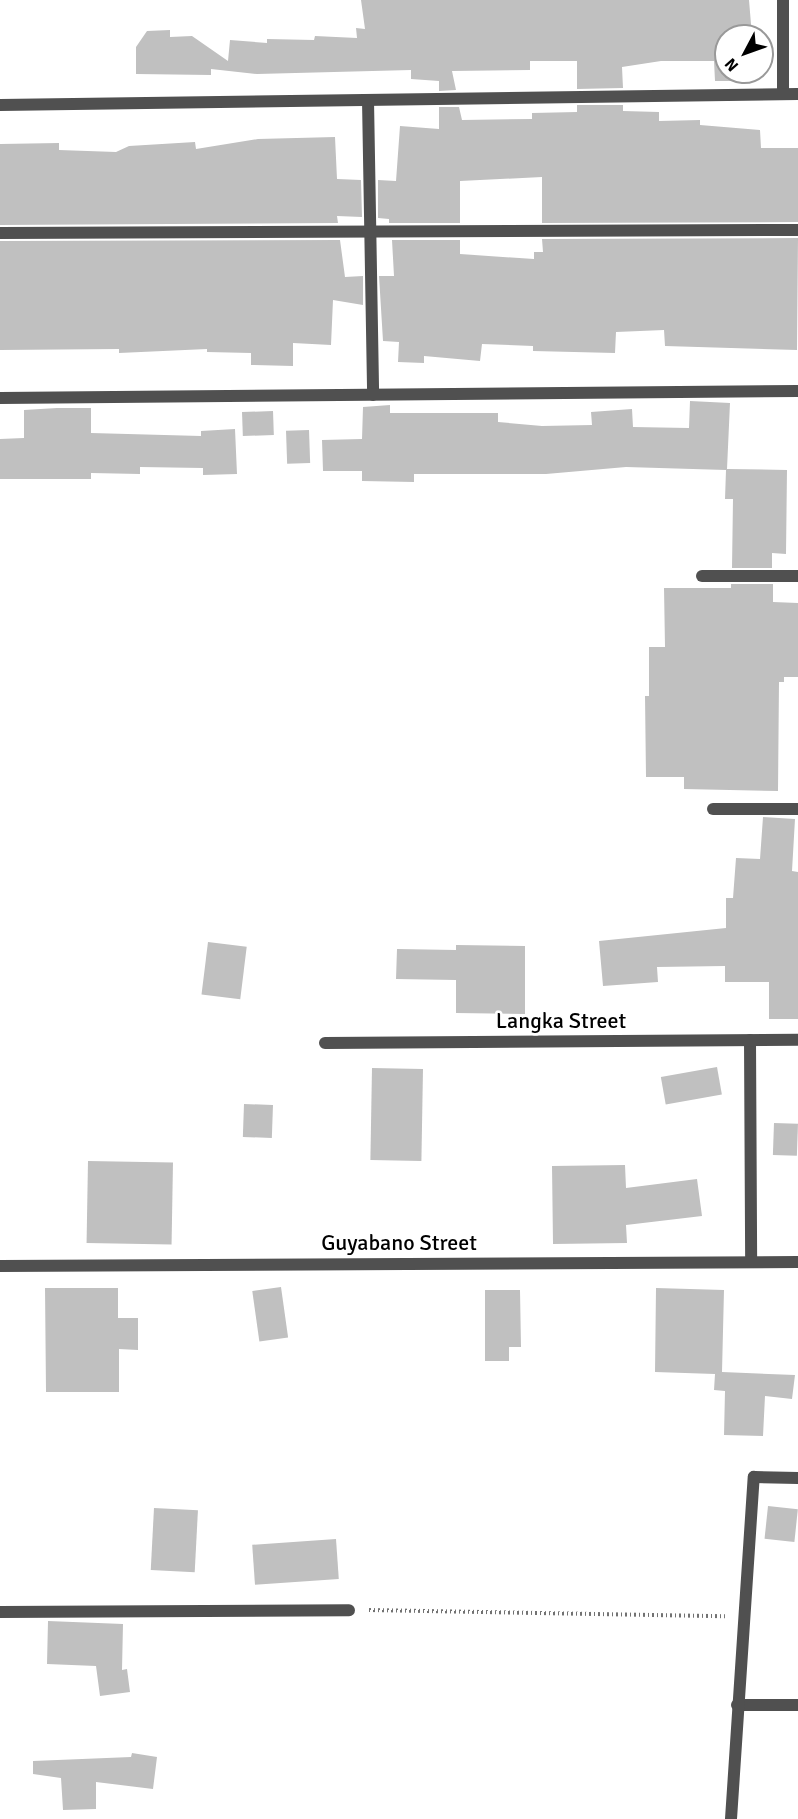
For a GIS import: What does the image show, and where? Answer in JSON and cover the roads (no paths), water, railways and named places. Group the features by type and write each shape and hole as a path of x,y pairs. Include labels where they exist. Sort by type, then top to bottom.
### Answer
{"street":[{"path":"783,0 783,94"},
{"path":"0,105 798,94"},
{"path":"368,100 373,395"},
{"path":"0,233 798,231"},
{"path":"0,398 798,391"},
{"path":"702,576 798,576"},
{"path":"713,809 798,809"},
{"path":"750,1040 751,1262"},
{"name":"Langka Street","path":"325,1043 798,1040"},
{"name":"Guyabano Street","path":"0,1266 798,1262"},
{"path":"731,1819 754,1477 798,1478"},
{"path":"0,1612 349,1610"},
{"path":"737,1705 798,1705"}]}
